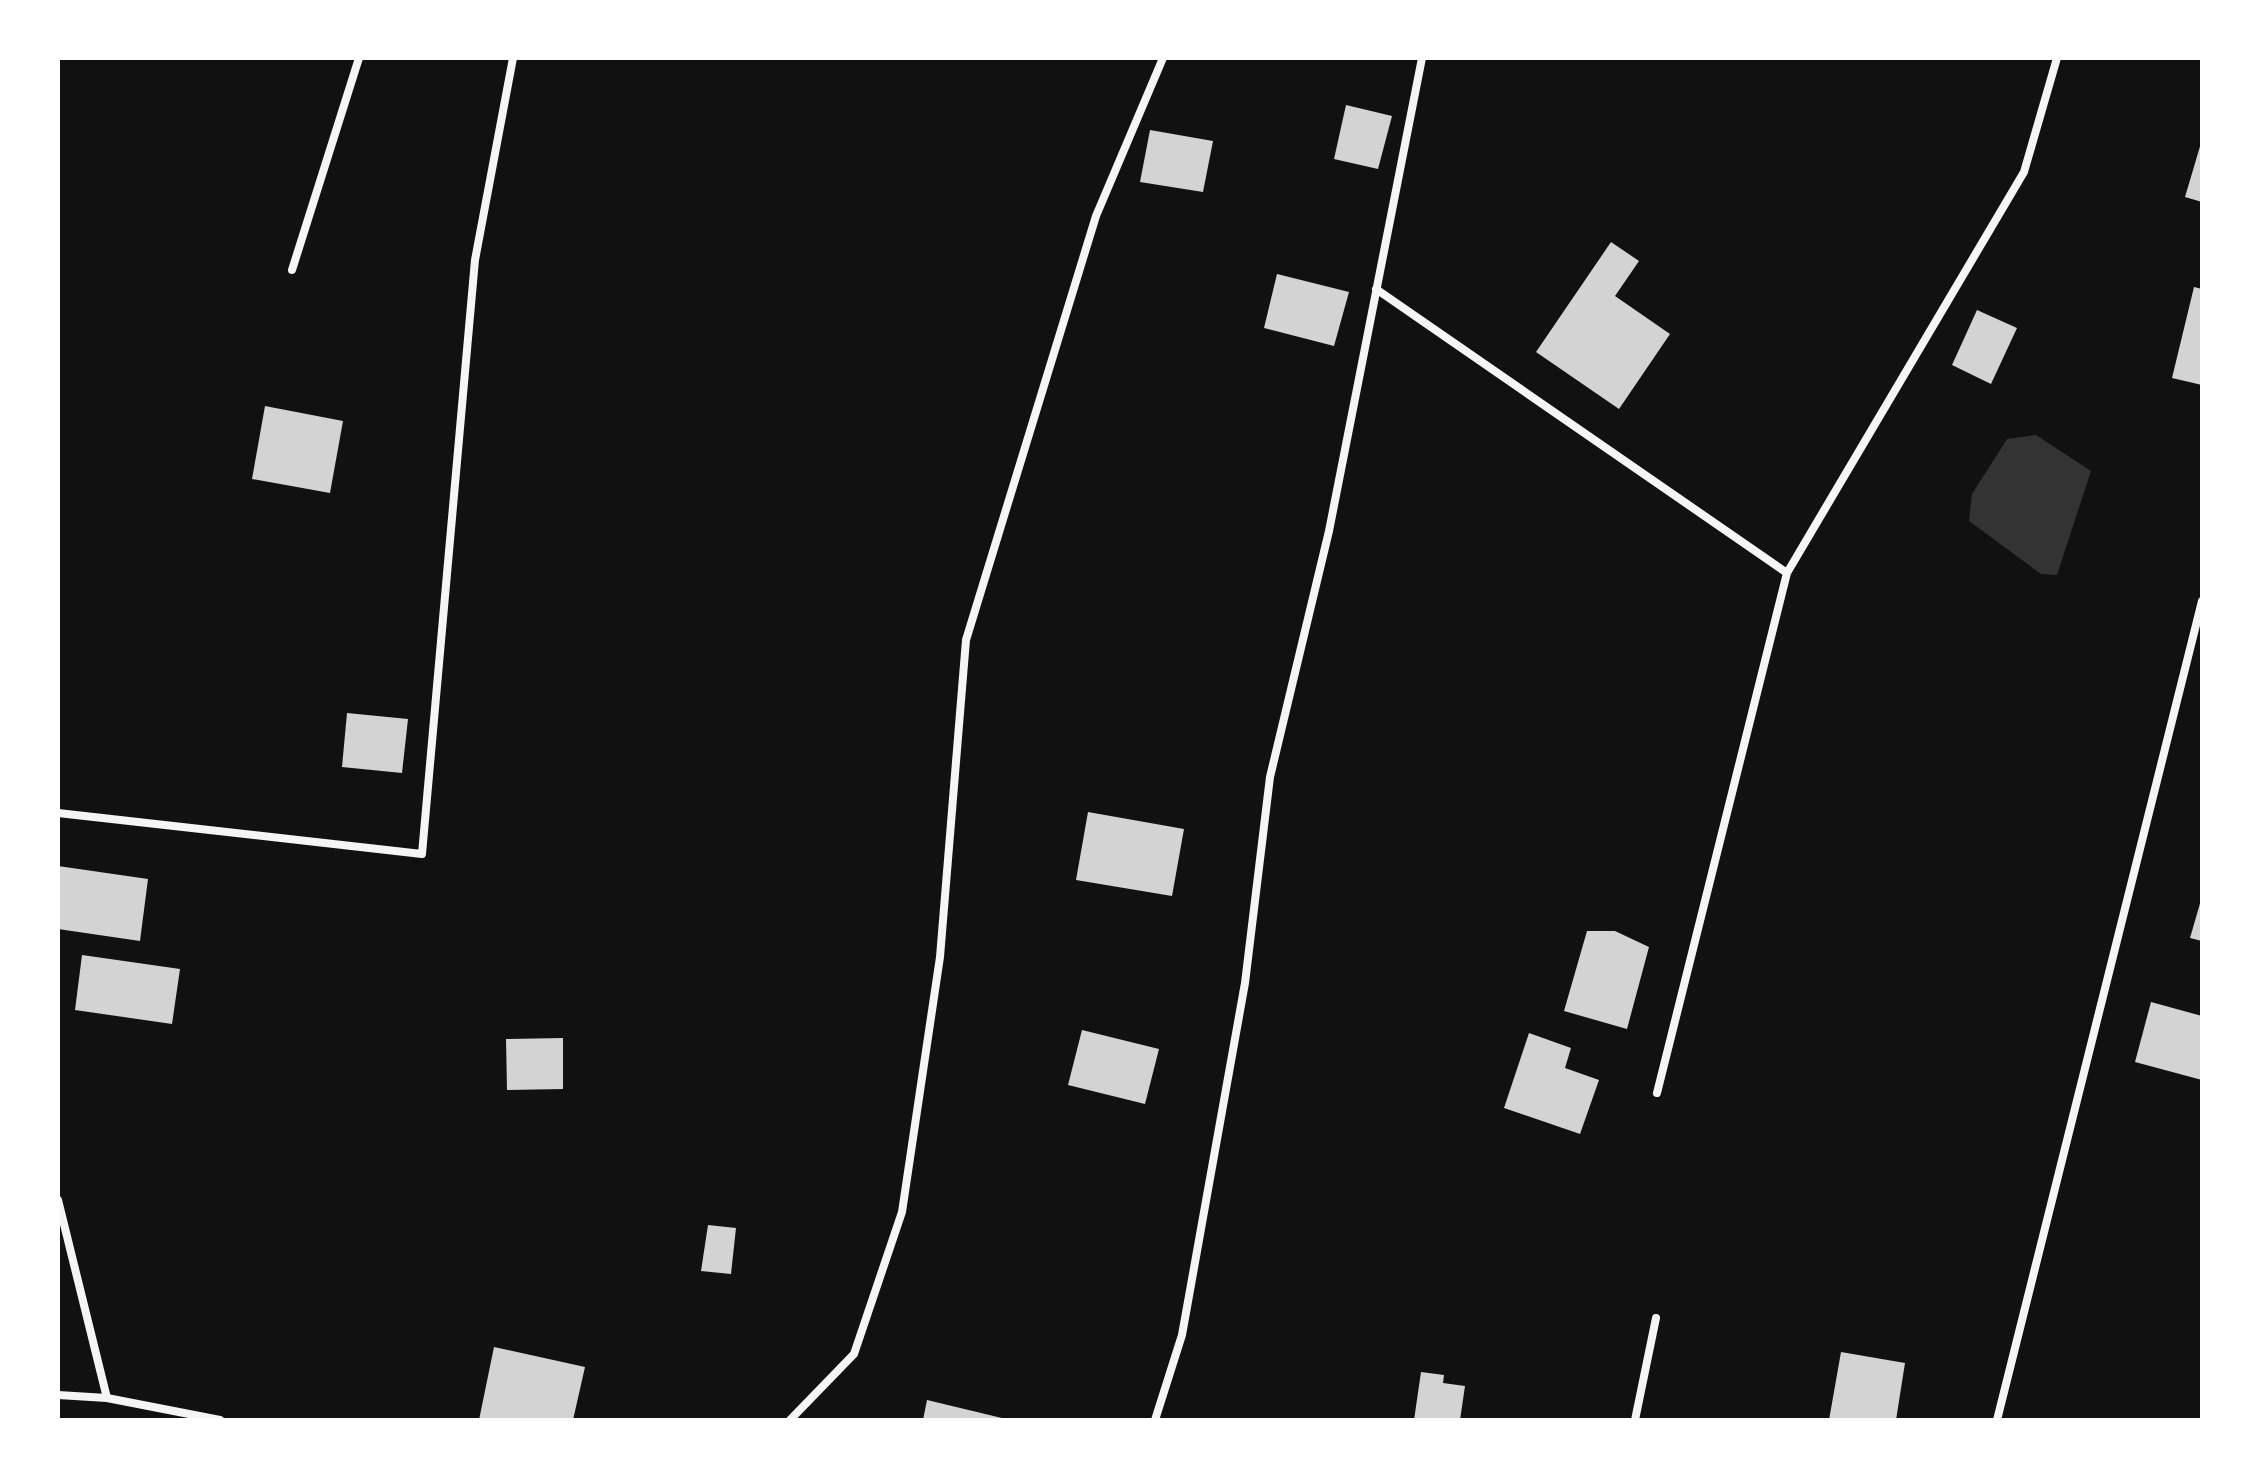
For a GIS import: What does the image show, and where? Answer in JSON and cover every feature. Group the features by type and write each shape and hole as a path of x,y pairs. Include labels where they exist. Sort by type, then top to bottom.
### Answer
{"street":[{"path":"292,270 359,58"},
{"path":"58,813 422,854 475,260 513,58"},
{"path":"790,1420 854,1354 902,1212 940,957 966,640 1096,216 1163,58"},
{"path":"1155,1420 1182,1335 1245,983 1270,777 1329,531 1422,58"},
{"path":"1657,1093 1787,573 2024,172 2057,58"},
{"path":"1376,289 1787,573"},
{"path":"1997,1420 2202,601"},
{"path":"58,1200 107,1398"},
{"path":"1635,1420 1656,1318"},
{"path":"58,1395 107,1398 220,1420"}],"shaded area":[{"path":"2036,435 2091,471 2057,575 2041,574 1969,521 1972,494 2007,439"}],"building":[{"path":"1346,105 1392,116 1378,169 1334,159"},
{"path":"1150,130 1213,141 1203,192 1140,182"},
{"path":"2202,143 2202,202 2185,197"},
{"path":"1611,242 1639,261 1615,296 1670,334 1619,409 1536,352"},
{"path":"1277,274 1349,292 1334,346 1264,328"},
{"path":"2194,287 2202,289 2202,385 2172,378"},
{"path":"1977,310 2017,328 1991,384 1952,365"},
{"path":"265,406 343,421 330,493 252,479"},
{"path":"347,713 408,719 402,773 342,767"},
{"path":"1088,812 1184,829 1172,896 1076,880"},
{"path":"58,866 148,879 140,941 58,929"},
{"path":"2202,901 2202,941 2190,938"},
{"path":"1587,931 1615,931 1649,947 1627,1029 1564,1011"},
{"path":"82,955 180,969 172,1024 75,1010"},
{"path":"2151,1002 2202,1016 2202,1080 2135,1062"},
{"path":"1082,1030 1159,1049 1145,1104 1068,1085"},
{"path":"1529,1033 1571,1048 1565,1068 1599,1080 1580,1134 1504,1108"},
{"path":"563,1038 563,1089 507,1090 506,1039"},
{"path":"708,1225 736,1228 731,1274 701,1271"},
{"path":"494,1347 585,1367 573,1420 479,1420"},
{"path":"1841,1352 1905,1363 1896,1420 1829,1420"},
{"path":"1421,1372 1444,1375 1443,1383 1465,1386 1460,1420 1414,1420"},
{"path":"927,1400 1006,1419 923,1420"}]}
